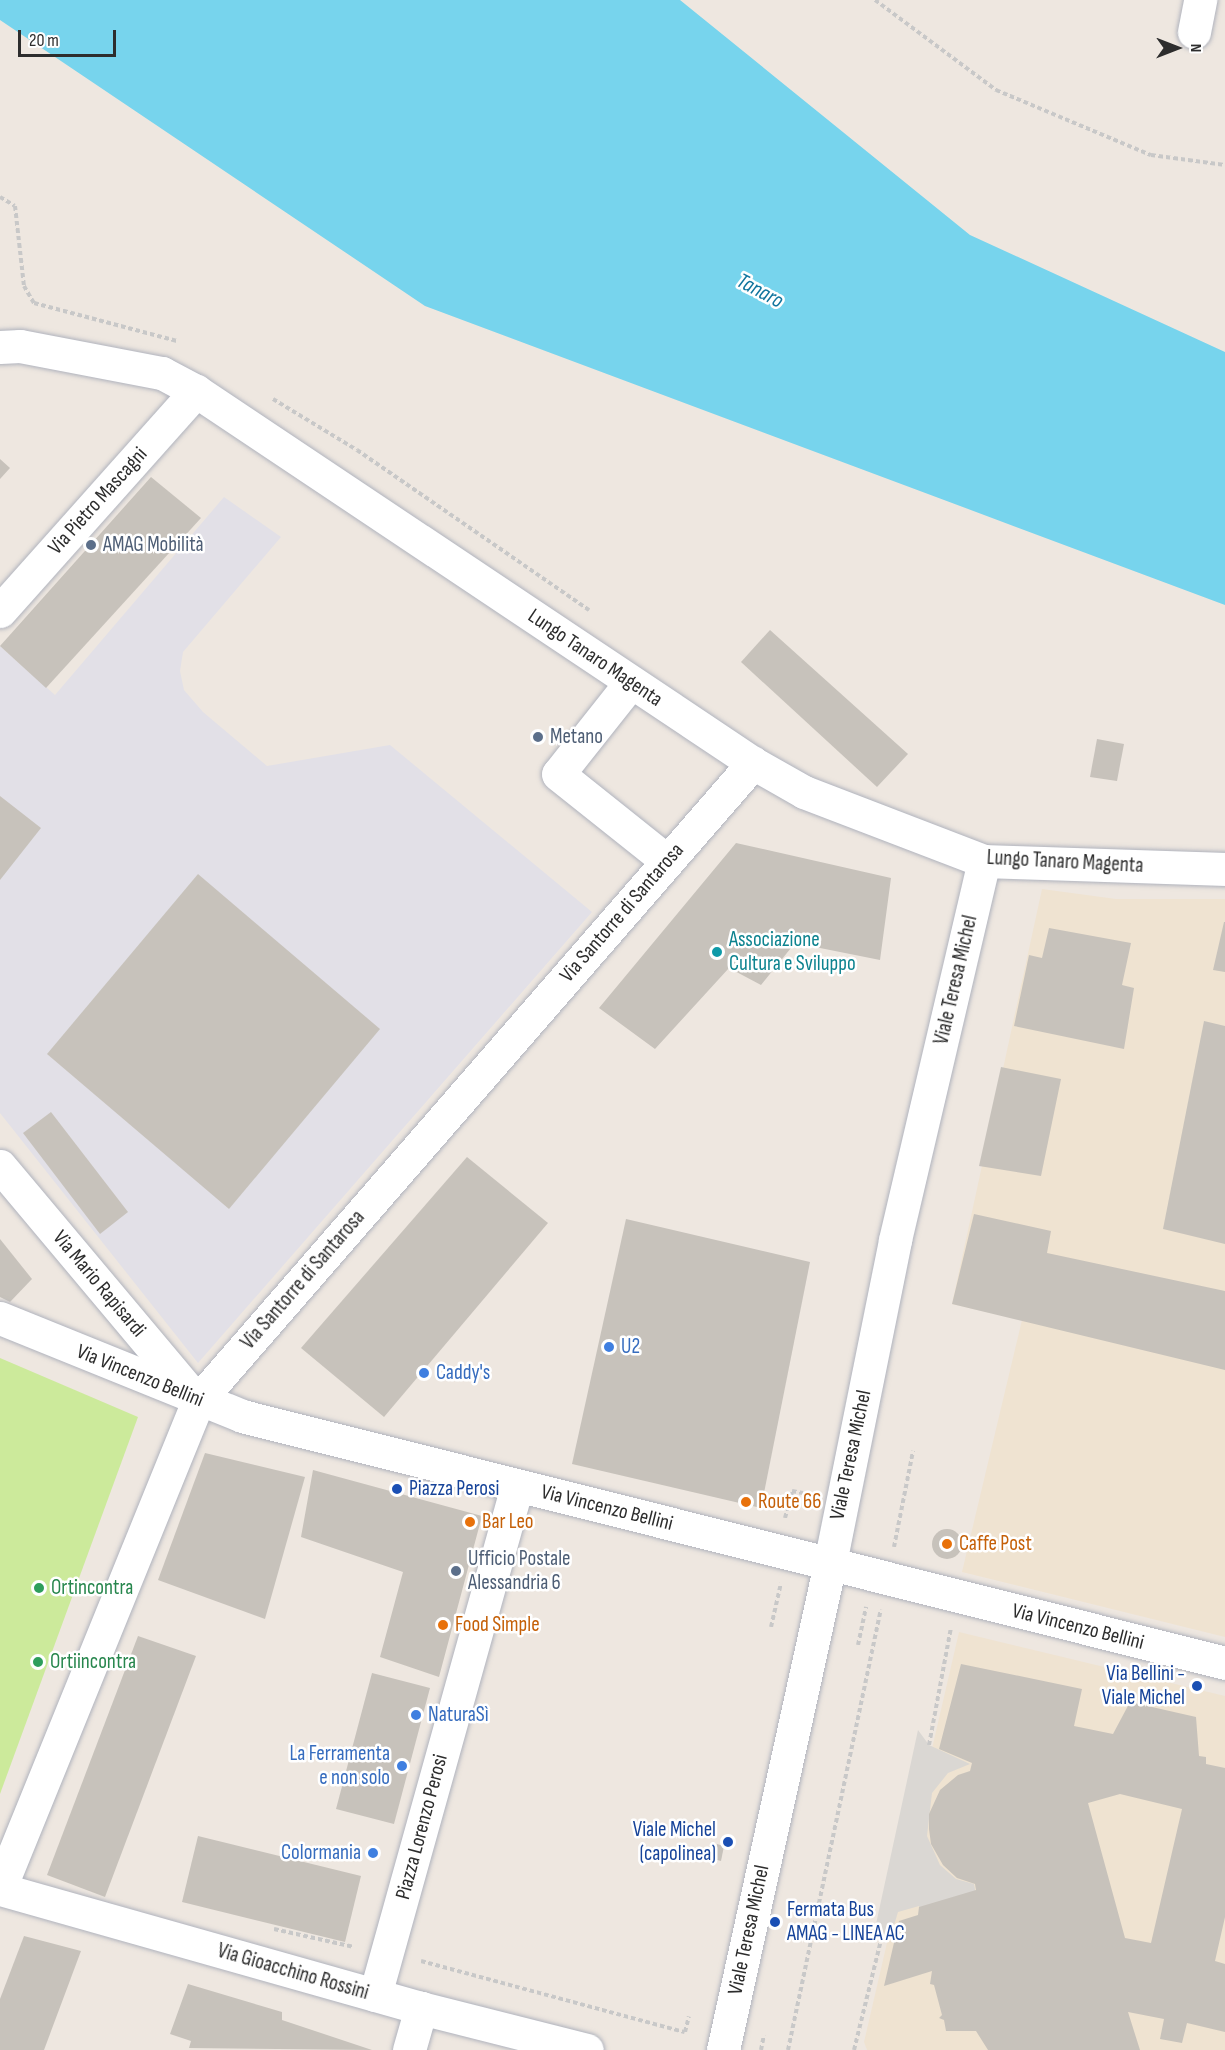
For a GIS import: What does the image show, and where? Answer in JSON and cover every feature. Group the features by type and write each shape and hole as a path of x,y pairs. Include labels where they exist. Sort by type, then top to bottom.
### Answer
{"street":[{"path":"1194,32 1200,0"},
{"name":"Lungo Tanaro Magenta","path":"0,347 20,346 162,373 196,391 753,763 804,792 984,861 1225,869"},
{"name":"Via Pietro Mascagni","path":"0,611 196,391"},
{"path":"631,682 558,774 667,861"},
{"name":"Via Santorre di Santarosa","path":"0,1888 198,1401 753,763"},
{"name":"Viale Teresa Michel","path":"723,2050 830,1563 896,1240 984,861"},
{"name":"Via Mario Rapisardi","path":"0,1166 198,1401"},
{"name":"Via Vincenzo Bellini","path":"0,1318 198,1401 266,1423 1225,1663"},
{"name":"Piazza Lorenzo Perosi","path":"375,1995 517,1486"},
{"name":"Via Gioacchino Rossini","path":"0,1888 421,2008 587,2050"},
{"path":"410,2050 421,2008"}],"path":[{"path":"875,0 996,90 1151,155 1225,165"},
{"path":"0,197 15,206 24,286"},
{"path":"788,2050 913,1451"},
{"path":"928,1745 958,1598"},
{"path":"854,2050 882,1936"},
{"path":"421,1961 685,2032 689,2016"},
{"path":"761,2050 764,2035"}],"shaded area":[{"path":"224,497 281,537 183,652 180,671 184,690 203,712 267,766 390,745 592,912 198,1363 0,1113 0,646 55,695"},
{"path":"1042,889 1116,899 1225,899 1225,1637 962,1572 1022,1320 952,1304"},
{"path":"959,1632 1225,1696 1225,2050 867,2050 864,2042"},
{"path":"918,1730 929,1745 970,1764 948,1773 932,1793 927,1836 940,1865 956,1879 974,1884 979,1911 925,1926 919,1906 898,1912 892,1932 873,1938"}],"green space":[{"name":"Ortincontra","path":"0,1358 138,1417 0,1794"}],"water":[{"name":"Tanaro","path":"0,0 680,0 970,235 1225,352 1225,605 425,306 0,20"}],"building":[{"path":"0,459 10,468 0,479"},
{"path":"151,477 201,518 46,688 0,646"},
{"path":"770,630 908,754 877,787 741,662"},
{"path":"1097,739 1124,744 1117,781 1090,777"},
{"path":"0,796 41,828 0,880"},
{"name":"Associazione Cultura e Sviluppo","path":"736,843 891,878 880,960 795,943 761,985 729,968 655,1049 599,1008"},
{"path":"198,874 380,1029 229,1209 47,1054"},
{"path":"1225,922 1225,972 1213,970"},
{"path":"1049,928 1131,943 1122,985 1134,988 1124,1049 1014,1026 1029,955 1042,958"},
{"path":"1204,1021 1225,1026 1225,1244 1163,1229"},
{"path":"1001,1067 1061,1079 1041,1176 979,1166"},
{"path":"51,1112 128,1212 100,1234 23,1133"},
{"path":"467,1157 548,1223 384,1417 301,1348"},
{"path":"974,1214 1051,1231 1047,1253 1225,1291 1225,1370 952,1304"},
{"path":"626,1219 810,1262 761,1508 572,1464"},
{"path":"0,1239 32,1279 10,1302 0,1297"},
{"path":"205,1453 305,1477 265,1619 158,1580"},
{"path":"313,1470 482,1516 439,1677 380,1657 403,1572 301,1537"},
{"name":"Caffe Post","path":"947,1529 953,1530 961,1538 961,1550 953,1558 947,1559 941,1558 933,1550 932,1544 933,1538 941,1530"},
{"path":"138,1636 196,1656 105,1897 47,1875"},
{"path":"961,1664 1082,1689 1074,1726 1113,1734 1130,1702 1196,1717 1199,1756 1206,1757 1206,1764 1225,1768 1225,1917 1215,1961 1225,1964 1225,2032 1187,2023 1182,2043 1160,2039 1164,2019 1128,2012 1140,2050 988,2050 976,2031 946,2031 944,2020 939,2018 942,2015 934,1985 930,1984 932,1971 884,1986 899,1921 918,1915 919,1907 976,1890 975,1884 957,1878 943,1865 931,1844 929,1814 940,1790 958,1775 970,1771 972,1763 939,1749","holes":["1120,1794 1182,1809 1151,1943 1125,1938 1088,1803"]},
{"path":"372,1673 430,1688 394,1824 336,1809"},
{"path":"198,1836 361,1876 345,1942 182,1902"},
{"path":"717,1844 724,1846 721,1861 713,1859"},
{"path":"24,1936 81,1951 44,2050 0,2050 0,1999"},
{"path":"188,1984 282,2012 282,2020 372,2050 189,2048 191,2041 170,2034"}],"place":[{"name":"AMAG Mobilità","path":"91,545"},
{"name":"Metano","path":"538,737"},
{"name":"Associazione Cultura e Sviluppo","path":"717,952"},
{"name":"U2","path":"609,1347"},
{"name":"Caddy's","path":"424,1373"},
{"name":"Piazza Perosi","path":"397,1489"},
{"name":"Route 66","path":"746,1502"},
{"name":"Bar Leo","path":"470,1522"},
{"name":"Caffe Post","path":"947,1544"},
{"name":"Ufficio Postale Alessandria 6","path":"456,1571"},
{"name":"Ortincontra","path":"39,1588"},
{"name":"Food Simple","path":"443,1625"},
{"name":"Ortiincontra","path":"38,1662"},
{"name":"Via Bellini - Viale Michel","path":"1197,1686"},
{"name":"NaturaSì","path":"416,1715"},
{"name":"La Ferramenta e non solo","path":"402,1766"},
{"name":"Viale Michel (capolinea)","path":"728,1842"},
{"name":"Colormania","path":"373,1853"},
{"name":"Fermata Bus AMAG - LINEA AC","path":"775,1922"}]}
